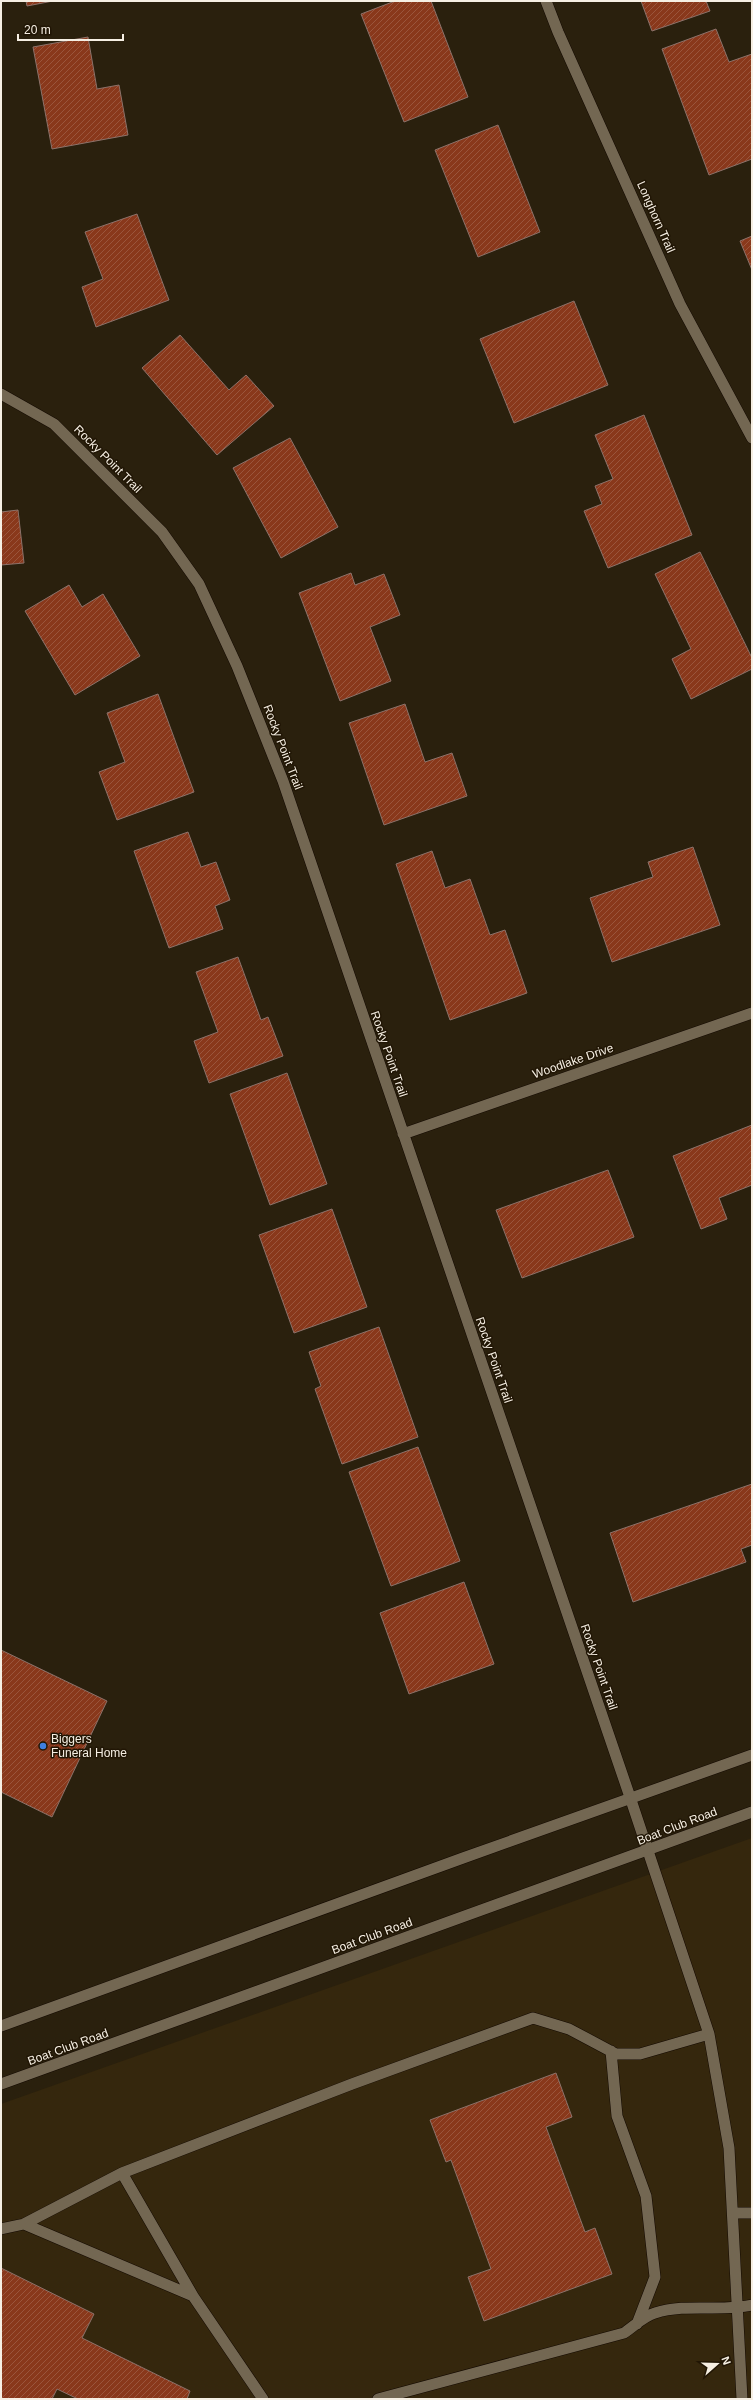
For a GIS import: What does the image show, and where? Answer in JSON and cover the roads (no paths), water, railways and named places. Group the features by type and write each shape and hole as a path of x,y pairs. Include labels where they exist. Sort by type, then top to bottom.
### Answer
{"street":[{"name":"Longhorn Trail","path":"546,1 558,32 680,304 752,438"},
{"name":"Rocky Point Trail","path":"1,394 54,424 162,532 199,584 237,666 283,781 631,1800 709,2034 730,2148 742,2399"},
{"name":"Woodlake Drive","path":"403,1134 752,1013"},
{"path":"1,2026 463,1858 631,1800 752,1755"},
{"name":"Boat Club Road","path":"1,2084 752,1812"},
{"path":"1,2230 24,2224 122,2172 352,2084 533,2018 569,2029 616,2054 640,2054 709,2034"},
{"path":"611,2051 616,2116 646,2196 655,2277 637,2324"},
{"path":"122,2172 193,2296 263,2399"},
{"path":"733,2213 752,2213"},
{"path":"24,2224 193,2296"},
{"path":"378,2399 624,2333 653,2313 680,2307 738,2308 752,2305"}],"place":[{"name":"Biggers Funeral Home","path":"43,1746"}]}
